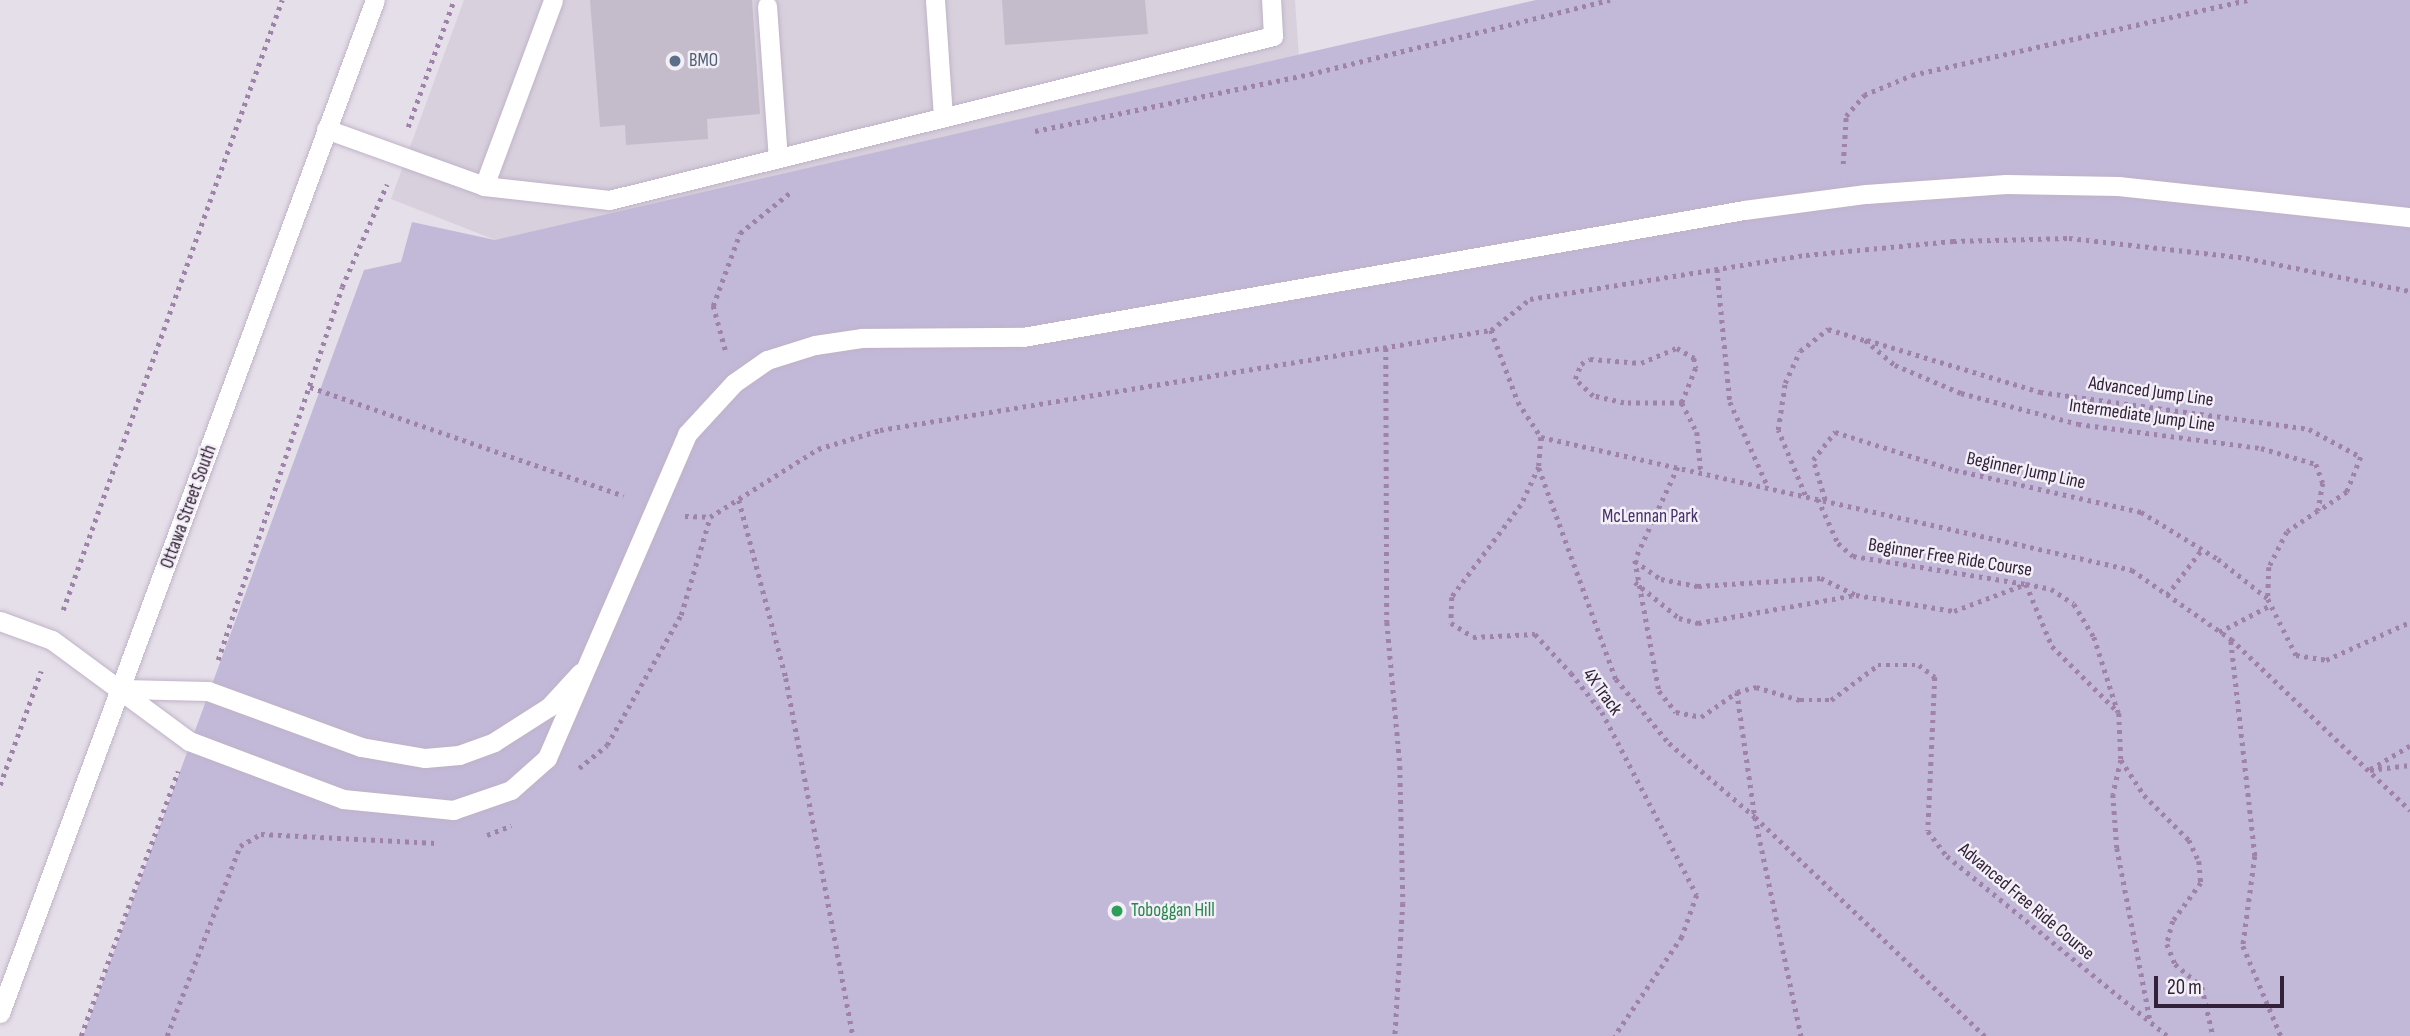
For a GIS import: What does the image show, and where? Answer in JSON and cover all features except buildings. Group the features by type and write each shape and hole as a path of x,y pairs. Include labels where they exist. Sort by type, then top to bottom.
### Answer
{"main road":[{"name":"Ottawa Street South","path":"0,1013 123,689 375,0"},
{"path":"485,186 553,0"},
{"path":"935,0 943,117"},
{"path":"326,129 485,186 609,200 1273,36 1271,0"},
{"path":"768,6 778,158"},
{"path":"0,621 52,640 123,689 189,741 316,790 398,808 453,810 511,790 531,777 560,735 652,505 687,434 734,383 767,360 815,345 862,338 1023,337 1844,197 2006,184 2118,186 2410,217"},
{"path":"123,689 208,691 361,747 425,758 459,754 518,728 549,707 592,657"}],"path":[{"path":"0,785 282,0"},
{"path":"218,660 342,287 398,155 454,0"},
{"path":"1028,133 1310,74 1610,0"},
{"path":"1844,197 1846,116 1864,95 1912,75 2248,0"},
{"path":"734,383 713,306 740,233 787,192 800,189"},
{"path":"674,513 710,517 818,449 880,430 1491,330 1530,299 1717,269 1953,241 2069,238 2153,243 2410,291"},
{"path":"1717,269 1730,402 1768,487"},
{"name":"Intermediate Jump Line","path":"1805,495 1777,430 1785,383 1800,351 1828,329 1865,340 1895,365 1974,396 2078,424 2297,455 2316,464 2323,483 2318,511"},
{"path":"1491,330 1518,402 1541,437 2132,570 2231,639 2410,810"},
{"name":"Advanced Jump Line","path":"1865,340 2040,392 2309,429 2361,457 2347,492 2318,511"},
{"path":"1386,348 1387,622 1400,766 1403,903 1395,1036"},
{"path":"1682,403 1659,406 1593,396 1580,386 1576,371 1590,359 1641,363 1677,348 1693,358 1696,368 1682,403 1697,432 1701,472"},
{"path":"310,387 624,496"},
{"name":"Beginner Jump Line","path":"1825,500 1813,460 1822,442 1835,432 1955,470 2141,512 2202,549 2268,599"},
{"name":"4X Track","path":"1541,437 1539,467 1521,505 1452,597 1451,623 1473,637 1535,634 1571,673 1602,712 1697,895 1682,937 1615,1036"},
{"path":"1539,467 1616,679 1669,743 1755,817 1985,1036"},
{"name":"Advanced Free Ride Course","path":"1678,467 1635,560 1635,582 1659,691 1676,712 1701,717 1737,692 1771,688 1800,700 1831,700 1878,665 1902,662 1935,677 1928,831 1947,856 2168,1036"},
{"name":"Beginner Free Ride Course","path":"1817,498 1838,543 1853,556 2026,583 2051,589 2074,604 2094,637 2119,713 2121,760 2113,794 2117,848 2150,1021"},
{"path":"740,500 786,678 853,1036"},
{"path":"2318,511 2287,532 2269,568 2268,599 2296,655 2326,660 2410,622"},
{"path":"2168,595 2202,549"},
{"path":"1635,560 1661,579 1722,587 1821,578 1856,595 1954,611 2026,583 2052,646 2119,713"},
{"path":"1635,582 1679,618 1698,623 1856,595"},
{"path":"2219,632 2271,605"},
{"path":"2231,639 2255,856 2243,946 2281,1036"},
{"path":"1737,692 1755,817 1801,1036"},
{"path":"2371,770 2410,746"},
{"path":"2121,760 2144,795 2189,839 2199,861 2201,883 2173,921 2167,944 2175,964 2202,987 2213,1036"},
{"path":"2371,770 2410,765"},
{"path":"81,1036 179,769"}],"shaded area":[{"path":"464,0 1295,0 1299,57 498,241 391,199"}],"green space":[{"name":"McLennan Park","path":"1536,0 2410,0 2410,1036 83,1036 364,270 401,262 412,222 495,240"}],"place":[{"name":"BMO","path":"675,61"},
{"name":"Toboggan Hill","path":"1117,911"}]}
